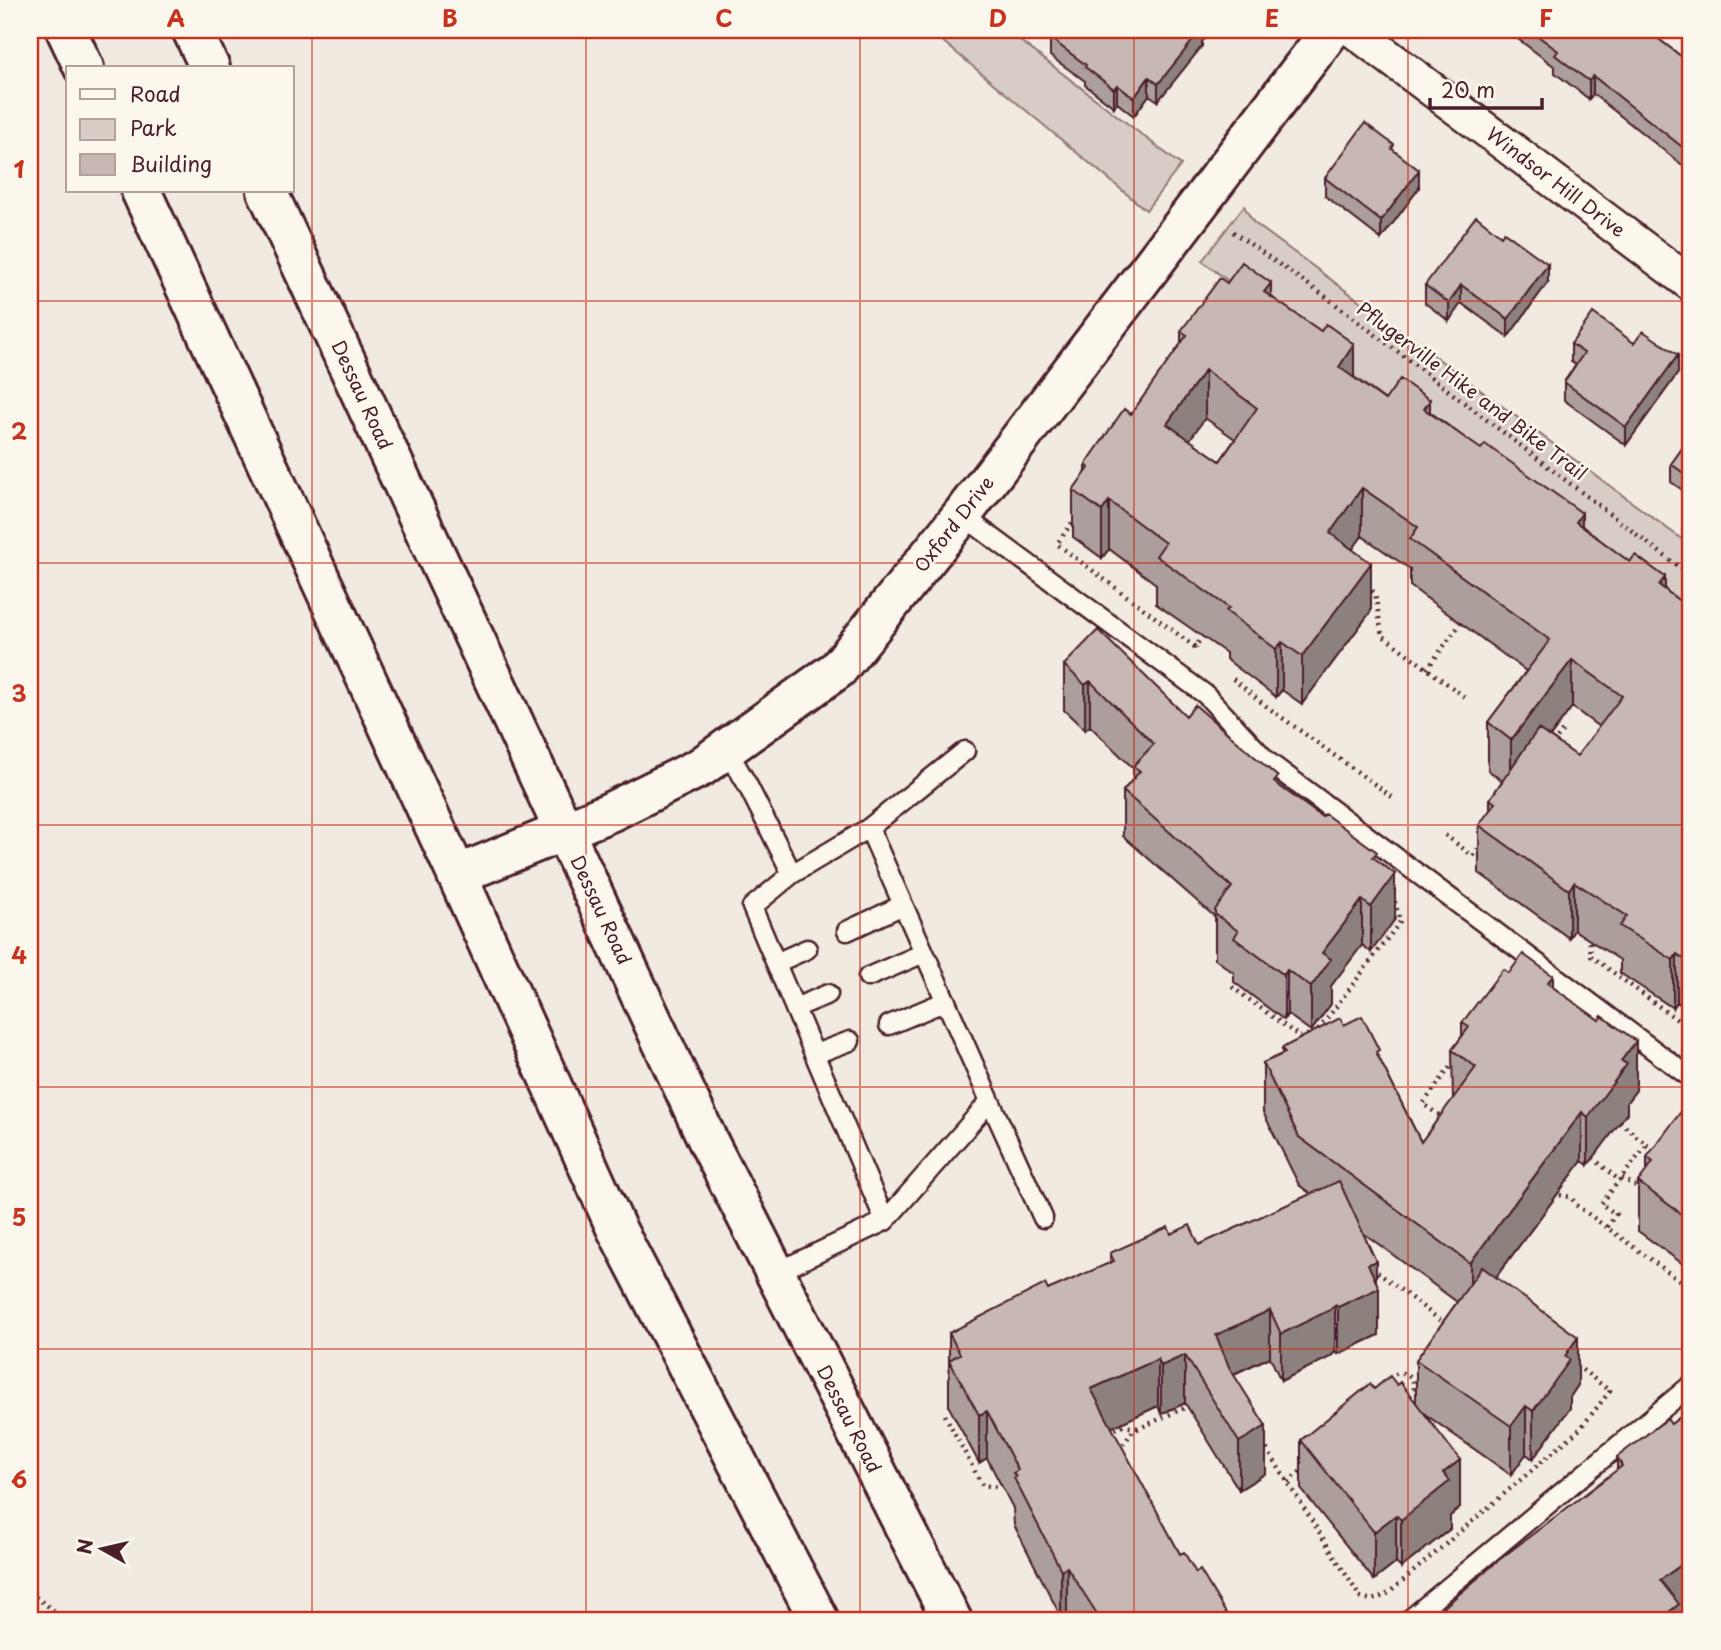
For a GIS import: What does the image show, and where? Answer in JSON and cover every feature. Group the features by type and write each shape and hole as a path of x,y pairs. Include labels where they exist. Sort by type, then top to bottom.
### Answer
{"main road":[{"path":"66,30 83,66"},
{"path":"192,30 209,66"},
{"name":"Oxford Drive","path":"457,875 610,812 701,767 838,669 962,515 1331,30"},
{"path":"141,192 457,875 616,1228 819,1620"},
{"name":"Dessau Road","path":"267,192 709,1143 952,1620"}],"street":[{"name":"Windsor Hill Drive","path":"1353,30 1691,284"}],"lane":[{"path":"962,515 1206,695 1267,761 1691,1078"},
{"path":"726,748 792,874"},
{"path":"886,1221 752,906 792,874 869,828 965,751"},
{"path":"869,828 1043,1218"},
{"path":"847,931 903,905"},
{"path":"776,963 807,949"},
{"path":"868,977 924,953"},
{"path":"795,1008 828,994"},
{"path":"889,1024 946,1001"},
{"path":"815,1055 850,1041"},
{"path":"775,1273 886,1221 990,1101"},
{"path":"1409,1620 1691,1385"}],"path":[{"name":"Pflugerville Hike and Bike Trail","path":"1233,232 1326,297 1691,576"},
{"path":"1080,513 1057,544 1205,656"},
{"path":"1365,585 1376,593 1382,635 1466,698"},
{"path":"1427,668 1468,614"},
{"path":"1195,647 1211,625"},
{"path":"1225,672 1266,706 1395,799"},
{"path":"1548,752 1563,730"},
{"path":"1445,835 1473,856 1488,835"},
{"path":"1232,987 1300,1038 1317,1032 1400,922 1392,892"},
{"path":"1595,925 1588,936 1591,956 1691,1030"},
{"path":"1438,1130 1446,1120 1423,1104 1464,1048"},
{"path":"1620,1122 1647,1145 1669,1156"},
{"path":"1607,1227 1616,1214 1601,1204 1647,1145"},
{"path":"1593,1158 1621,1179 1643,1191"},
{"path":"1550,1194 1571,1197 1576,1205 1691,1289"},
{"path":"1367,1264 1451,1329"},
{"path":"1258,1435 1360,1597 1372,1600 1386,1595 1580,1429 1609,1391 1566,1357"},
{"path":"1413,1379 1421,1369"},
{"path":"1402,1372 1413,1379 1415,1388 1410,1396 1402,1399 1391,1395 1387,1386 1393,1375 1402,1372"},
{"path":"1380,1403 1391,1395"},
{"path":"1124,1462 1118,1451 1133,1432 1198,1402"},
{"path":"945,1415 982,1485 997,1487 1009,1481"},
{"path":"1109,1418 1115,1429"},
{"path":"1103,1435 1122,1426 1141,1428"},
{"path":"1288,1482 1308,1464"},
{"path":"30,1593 68,1620"}],"green space":[{"path":"929,30 1006,30 1181,165 1146,210"},
{"path":"1244,206 1253,222 1691,546 1691,631 1202,261"}],"building":[{"path":"1057,30 1201,30 1158,84 1149,77 1134,98 1117,85 1114,89 1050,38"},
{"path":"1530,30 1647,30 1691,64 1691,154 1593,76 1589,81 1555,55 1558,51"},
{"path":"1365,123 1394,145 1392,149 1419,170 1381,221 1325,178"},
{"path":"1476,216 1501,236 1504,232 1548,264 1508,319 1461,285 1449,303 1425,285"},
{"path":"1242,262 1271,283 1264,292 1321,331 1326,324 1354,344 1339,367 1385,400 1400,379 1430,400 1424,409 1481,449 1485,444 1582,513 1576,522 1630,562 1635,555 1665,577 1659,585 1691,610 1691,808 1685,816 1691,821 1691,964 1677,954 1673,960 1620,926 1627,916 1574,882 1569,890 1479,825 1495,803 1490,799 1538,729 1577,756 1622,696 1572,660 1511,740 1488,722 1550,640 1410,539 1418,527 1362,488 1330,533 1371,563 1302,656 1282,642 1276,649 1226,611 1229,608 1156,556 1165,543 1109,501 1102,511 1073,490 1089,468 1086,464 1124,409 1131,414 1187,335 1181,331 1220,278 1227,283","holes":["1205,370 1257,408 1220,461 1167,424"]},
{"path":"1593,313 1634,343 1643,331 1678,355 1626,427 1564,382 1584,353 1571,344"},
{"path":"1691,436 1691,478 1671,464"},
{"path":"1098,630 1186,716 1195,705 1278,777 1274,782 1322,817 1325,814 1377,852 1373,857 1395,874 1371,907 1362,900 1322,953 1331,959 1311,987 1287,970 1284,975 1234,938 1238,931 1215,914 1215,910 1232,887 1123,791 1140,771 1133,766 1154,744 1090,681 1085,685 1064,665"},
{"path":"1523,954 1553,976 1547,983 1599,1020 1602,1016 1636,1041 1621,1061 1627,1064 1588,1117 1582,1112 1470,1263 1299,1137 1263,1063 1285,1053 1282,1048 1340,1018 1344,1025 1362,1016 1379,1050 1376,1052 1421,1142 1476,1067 1452,1050 1469,1027 1462,1023 1503,969 1509,973"},
{"path":"1686,1105 1691,1109 1691,1221 1638,1182 1653,1162 1647,1157"},
{"path":"1339,1181 1376,1261 1368,1264 1379,1288 1338,1307 1335,1305 1281,1334 1270,1310 1216,1335 1229,1367 1266,1426 1239,1442 1185,1355 1161,1366 1158,1359 1091,1389 1180,1554 1184,1552 1196,1573 1200,1570 1230,1620 1101,1620 1067,1567 1061,1570 1014,1478 1016,1477 1013,1473 1018,1470 987,1411 979,1415 949,1360 960,1354 949,1333 1045,1284 1048,1290 1114,1261 1110,1253 1168,1227 1171,1234 1190,1225 1199,1245"},
{"path":"1482,1267 1578,1337 1565,1356 1570,1360 1533,1411 1526,1406 1511,1426 1416,1360"},
{"path":"1390,1376 1397,1385 1400,1382 1460,1460 1443,1473 1450,1481 1401,1520 1396,1515 1374,1532 1301,1440 1370,1384 1374,1389"},
{"path":"1689,1410 1691,1558 1660,1580 1679,1604 1659,1620 1429,1620 1500,1559 1622,1466 1617,1457 1667,1419 1671,1424"}]}
